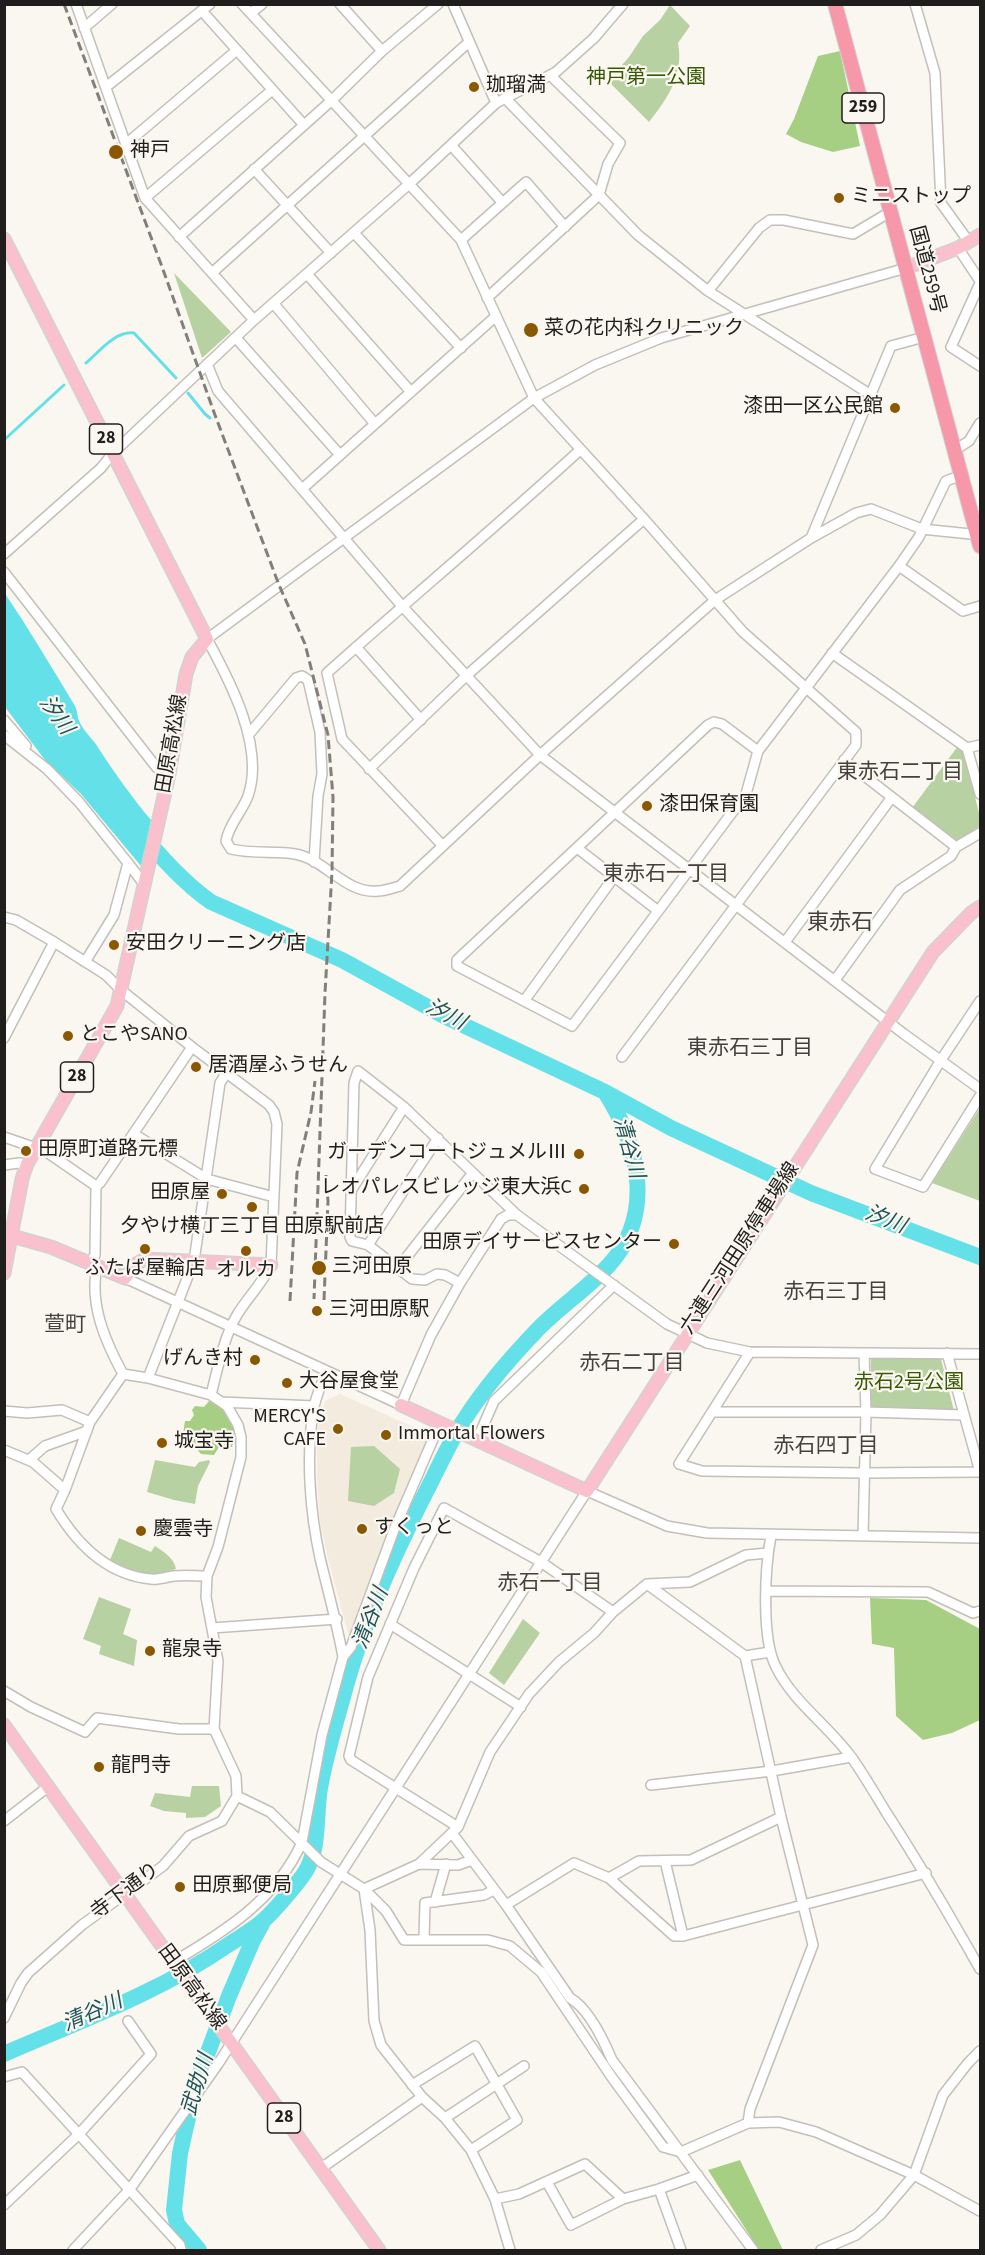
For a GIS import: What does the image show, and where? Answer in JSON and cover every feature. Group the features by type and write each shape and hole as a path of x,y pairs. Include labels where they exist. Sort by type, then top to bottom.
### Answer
{"highway":[{"name":"国道259号","path":"835,4 980,538"}],"main road":[{"path":"906,268 963,245 981,235"},
{"name":"28","path":"4,239 207,639"},
{"name":"田原高松線","path":"4,1273 8,1235 27,1164 117,1006 169,774 186,674 192,657 207,639"},
{"name":"六連三河田原停車場線","path":"587,1491 933,952 981,907"},
{"path":"8,1235 51,1247 125,1278 136,1264 145,1259 271,1265"},
{"path":"401,1405 587,1491"},
{"name":"田原高松線","path":"4,1725 9,1736 49,1786 124,1896 379,2250"}],"street":[{"path":"76,4 145,198 255,320"},
{"path":"84,28 112,4"},
{"path":"106,87 210,4"},
{"path":"242,4 461,240 534,398 743,632 856,732 856,745 622,1057"},
{"path":"251,14 262,4"},
{"path":"340,4 382,51"},
{"path":"179,237 331,101 382,51 438,4"},
{"path":"453,4 496,103"},
{"path":"4,554 101,468 113,453 255,320 408,185 496,103 550,75 594,38 623,4"},
{"path":"915,4 935,73 941,204 981,282 951,347 981,366"},
{"path":"202,11 271,91 304,124"},
{"path":"213,272 469,42"},
{"path":"126,144 237,50"},
{"path":"487,298 599,195 608,164 620,143 550,75"},
{"path":"145,198 271,91"},
{"path":"505,98 638,235 708,291 871,395"},
{"path":"451,145 502,202"},
{"path":"255,168 331,253"},
{"path":"461,240 526,182 565,227"},
{"path":"708,291 759,228 771,220 784,220 854,234 890,212"},
{"path":"354,233 461,348"},
{"path":"906,268 661,338 595,366 534,398 207,639 250,734 252,778 248,796 228,831 226,841 231,849 297,854 352,886 376,892 400,886 540,755 715,600 811,538 856,513 871,509 922,529 980,538"},
{"path":"307,274 411,392"},
{"path":"274,304 375,424"},
{"path":"302,489 495,317"},
{"path":"811,538 891,346 924,337"},
{"path":"236,338 340,455"},
{"path":"207,364 218,391 343,538 402,606 540,755 981,1089"},
{"path":"955,450 969,441 981,423"},
{"path":"443,846 342,739 327,673 495,528 580,450"},
{"path":"758,751 722,724 714,722 708,725 457,960 457,966 572,1026 746,794 758,751 899,566 922,529 946,481 962,476"},
{"path":"369,769 466,676 644,519"},
{"path":"899,566 963,611 981,606"},
{"path":"4,572 158,768 169,774"},
{"path":"356,647 421,720"},
{"path":"832,653 967,748 981,794"},
{"path":"250,734 296,678 302,676 308,680 320,732 322,774 318,796 314,862"},
{"path":"4,720 79,802 145,882"},
{"path":"4,735 47,769"},
{"path":"967,748 981,745"},
{"path":"844,760 956,847"},
{"path":"785,942 892,797"},
{"path":"835,980 900,890 951,856 956,847 981,833"},
{"path":"576,848 657,910"},
{"path":"86,962 114,915 128,862"},
{"path":"524,1001 614,877"},
{"path":"4,917 16,920 106,975 121,990 192,1047 269,1105 274,1112 277,1124 271,1265 230,1328 211,1395"},
{"path":"6,1034 54,942"},
{"path":"981,1001 940,1060 875,1169 923,1187 981,1096"},
{"path":"123,1374 109,1350 94,1294 96,1186 192,1047"},
{"path":"460,1283 445,1275 437,1274 418,1281 412,1279 368,1245 352,1241 350,1237 354,1083 358,1071 404,1107 517,1215 667,1324 714,1346 750,1352 981,1354"},
{"path":"148,1378 194,1261 220,1083 227,1072"},
{"path":"351,1191 404,1107"},
{"path":"134,1134 207,1179 274,1197"},
{"path":"4,1137 37,1147 96,1186"},
{"path":"368,1245 438,1138"},
{"path":"4,1165 27,1164"},
{"path":"398,1268 472,1174"},
{"path":"125,1278 177,1304 401,1405 431,1335 460,1283 501,1219 508,1215 517,1215"},
{"path":"475,1439 494,1401 615,1286"},
{"path":"750,1352 679,1464 702,1471 980,1472 947,1353"},
{"path":"863,1536 866,1412 864,1353"},
{"path":"326,1372 314,1406 310,1443 314,1523 320,1559 337,1619 344,1657"},
{"path":"123,1374 148,1378 211,1395 227,1406 242,1437 241,1457 218,1547 207,1575 207,1608 218,1661 213,1729 236,1776 237,1796 270,1812 321,1862 364,1889 386,1911 404,1940 488,1940 510,1946 541,1972 613,2079 663,2147 681,2152 748,2123 779,2122 816,2132 914,2175 981,2211"},
{"path":"123,1374 88,1427 65,1491 56,1509 71,1534 94,1557 125,1572 151,1579 207,1575"},
{"path":"221,1402 314,1406"},
{"path":"4,1411 27,1413 62,1410 88,1427"},
{"path":"712,1412 866,1412 964,1415"},
{"path":"174,1964 208,1942 252,1908 271,1890 303,1844 322,1735 344,1657 351,1647 394,1530 443,1424"},
{"path":"29,1460 45,1446 88,1427"},
{"path":"4,1450 29,1460 65,1491"},
{"path":"73,2250 130,2189 218,2064 230,2042 340,1876 587,1491 645,1518 686,1531 771,1536 981,1538"},
{"path":"613,1612 541,1562 444,1508 414,1568 368,1677 349,1756 351,1760 396,1787 455,1830 472,1860 570,1998 577,2002 604,2040 612,2060 753,2250"},
{"path":"771,1536 768,1553 767,1631 770,1652 776,1667 793,1692 851,1757 926,1873 981,1969"},
{"path":"364,1889 419,1864 455,1830 490,1752 529,1694 559,1662 594,1633 613,1612 647,1584 690,1582 746,1555 768,1553"},
{"path":"647,1584 745,1656 781,1817 813,1945 750,2109 748,2123"},
{"path":"767,1591 928,1592 973,1613 981,1611"},
{"path":"212,1628 337,1619"},
{"path":"390,1624 521,1707"},
{"path":"745,1656 770,1652"},
{"path":"4,1691 31,1707 86,1732 97,1719 179,1729 213,1729"},
{"path":"651,1785 772,1771 851,1757"},
{"path":"4,1821 49,1786"},
{"name":"寺下通り","path":"4,2018 28,1973 82,1925 162,1866 189,1836 222,1821 237,1796"},
{"path":"609,1878 639,1861 691,1860 781,1817"},
{"path":"419,1864 458,1864 472,1860"},
{"path":"665,1861 683,1936"},
{"path":"506,1905 574,1863 609,1878 674,1936 683,1936 926,1873"},
{"path":"435,1902 446,1864"},
{"path":"364,1889 370,1930 374,2021 381,2045 422,2097 446,2118 471,2150 495,2199 510,2250"},
{"path":"424,1940 425,1903 484,1895 494,1890"},
{"path":"4,2205 79,2134 151,2054 128,2021"},
{"path":"412,2085 475,2046 517,2120 471,2150"},
{"path":"821,2250 856,2235 879,2214 914,2175 943,2095 968,2063 981,2051"},
{"path":"446,2118 524,2066"},
{"path":"4,2077 22,2072 130,2189 180,2245 181,2250"},
{"path":"320,2169 422,2097"},
{"path":"495,2199 519,2194 585,2164 623,2199"},
{"path":"547,2182 571,2224 623,2199 698,2175"},
{"path":"659,2189 681,2250"}],"shaded area":[{"path":"340,1394 431,1435 380,1552 353,1636 349,1637 320,1522 317,1477 317,1431 325,1401"}],"green space":[{"name":"神戸第一公園","path":"670,5 690,26 678,43 679,65 673,85 649,122 608,81"},
{"path":"840,51 860,146 833,152 801,142 786,134 818,56"},
{"path":"174,273 231,332 202,358"},
{"path":"958,746 964,753 980,817 980,826 955,842 912,808"},
{"path":"980,1108 980,1201 932,1183"},
{"name":"赤石2号公園","path":"871,1357 941,1359 954,1411 871,1408"},
{"path":"209,1401 223,1406 236,1431 232,1447 219,1447 214,1455 201,1454 183,1434 185,1421 190,1421 194,1415 192,1410 195,1406 204,1407"},
{"path":"374,1446 400,1469 394,1493 374,1506 348,1501 351,1447"},
{"path":"155,1460 195,1467 199,1462 209,1460 198,1486 195,1504 147,1492"},
{"path":"119,1538 151,1552 155,1546 171,1558 176,1569 153,1576 128,1569 110,1560"},
{"path":"99,1597 131,1609 123,1634 137,1640 134,1666 99,1654 101,1646 83,1639"},
{"path":"870,1598 926,1600 980,1629 980,1720 952,1733 923,1740 896,1716 894,1648 872,1644"},
{"path":"523,1619 540,1633 504,1685 489,1673"},
{"path":"192,1786 219,1786 221,1806 205,1817 186,1818 186,1813 164,1811 150,1806 155,1793 190,1797"},
{"path":"740,2160 783,2250 759,2250 708,2170"}],"water":[{"path":"4,592 75,706 82,727 151,820 141,866 81,794 45,760 5,707"}],"waterway":[{"path":"86,363 114,338 134,333 176,378"},
{"path":"4,440 64,385"},
{"path":"188,393 210,418"},
{"name":"汐川","path":"133,823 169,865 211,902 342,960 444,1016 605,1092 671,1128 811,1193 980,1257"},
{"name":"清谷川","path":"4,2054 119,2005 202,1962 264,1920 301,1878 312,1858 325,1762 354,1661 392,1562 444,1456 464,1420 494,1378 540,1327 609,1265 624,1245 633,1223 637,1201 637,1178 633,1156 617,1112 605,1092"},
{"name":"武助川","path":"199,2250 177,2224 174,2210 180,2153 195,2087 229,1996 262,1924"}],"railway":[{"path":"64,4 279,585 305,644 328,735 333,797 332,872 325,993 314,1299"},
{"path":"290,1301 297,1173 311,1112 315,1081"},
{"path":"324,1300 328,1201 326,1175"}],"place":[{"name":"珈瑠満","path":"474,87"},
{"name":"神戸","path":"116,152"},
{"name":"ミニストップ","path":"839,198"},
{"name":"菜の花内科クリニック","path":"531,330"},
{"name":"漆田一区公民館","path":"895,408"},
{"name":"漆田保育園","path":"647,806"},
{"name":"安田クリーニング店","path":"114,945"},
{"name":"とこやSANO","path":"68,1036"},
{"name":"居酒屋ふうせん","path":"196,1067"},
{"name":"田原町道路元標","path":"26,1151"},
{"name":"ガーデンコートジュメルⅢ","path":"579,1154"},
{"name":"レオパレスビレッジ東大浜C","path":"584,1189"},
{"name":"田原屋","path":"222,1194"},
{"name":"夕やけ横丁三丁目 田原駅前店","path":"252,1207"},
{"name":"田原デイサービスセンター","path":"674,1244"},
{"name":"ふたば屋輪店","path":"145,1249"},
{"name":"オルカ","path":"246,1251"},
{"name":"三河田原","path":"319,1268"},
{"name":"三河田原駅","path":"317,1311"},
{"name":"げんき村","path":"255,1360"},
{"name":"大谷屋食堂","path":"287,1383"},
{"name":"MERCY'S CAFE","path":"338,1429"},
{"name":"Immortal Flowers","path":"386,1435"},
{"name":"城宝寺","path":"162,1443"},
{"name":"すくっと","path":"362,1529"},
{"name":"慶雲寺","path":"141,1531"},
{"name":"龍泉寺","path":"150,1651"},
{"name":"龍門寺","path":"99,1767"},
{"name":"田原郵便局","path":"180,1887"}],"district":[{"name":"東赤石二丁目","path":"900,773"},
{"name":"東赤石一丁目","path":"666,875"},
{"name":"東赤石","path":"840,924"},
{"name":"東赤石三丁目","path":"750,1049"},
{"name":"赤石三丁目","path":"836,1293"},
{"name":"萱町","path":"65,1326"},
{"name":"赤石二丁目","path":"632,1364"},
{"name":"赤石四丁目","path":"826,1447"},
{"name":"赤石一丁目","path":"550,1584"}]}
